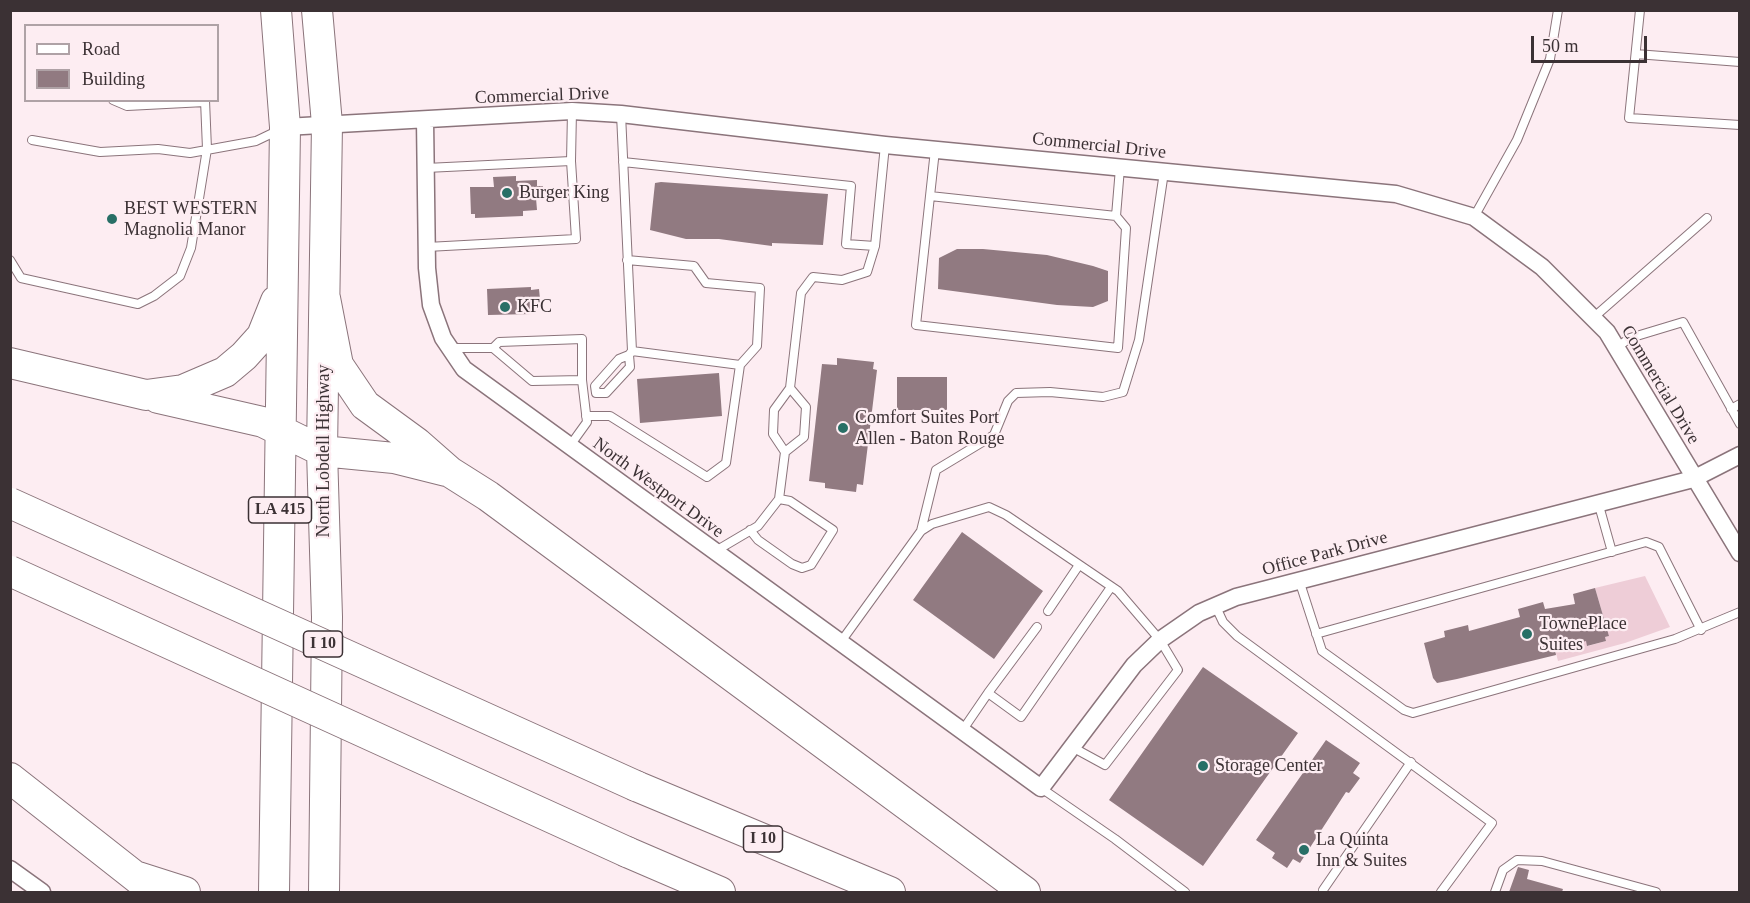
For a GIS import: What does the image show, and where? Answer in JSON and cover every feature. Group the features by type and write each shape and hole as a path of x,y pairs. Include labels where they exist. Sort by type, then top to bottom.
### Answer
{"highway":[{"name":"LA 415","path":"274,892 285,127 276,10"},
{"name":"North Lobdell Highway","path":"317,10 327,124 322,451 327,617 324,892"},
{"path":"146,395 183,390 225,372 262,336 281,290"},
{"path":"325,298 338,364 365,405 417,442 450,471 488,496 1025,892"},
{"path":"10,363 263,422 322,451 394,458 450,471"},
{"name":"I 10","path":"10,503 636,786 890,892"},
{"path":"10,572 720,892"},
{"path":"10,778 145,884 185,892"}],"street":[{"name":"Commercial Drive","path":"285,127 572,111 621,114 934,150 1396,194 1474,217 1542,267 1607,332 1693,479 1740,553"},
{"name":"North Westport Drive","path":"426,120 427,247 431,304 450,348 464,369 569,448 1041,788"},
{"name":"Office Park Drive","path":"1041,788 1134,665 1160,640 1180,625 1215,605 1299,580 1693,479 1740,455"},
{"path":"10,869 42,892"}],"lane":[{"path":"1474,217 1517,140 1550,59 1558,10"},
{"path":"1640,10 1629,118 1740,125"},
{"path":"1636,54 1740,62"},
{"path":"118,102 127,106 189,102"},
{"path":"10,260 21,278 138,304 154,296 180,276 191,248 207,149 205,102"},
{"path":"427,247 576,239 571,161 572,111"},
{"path":"585,402 596,393 606,393 630,367 621,114"},
{"path":"32,140 100,152 116,149 158,149 190,153 256,141 285,127"},
{"path":"714,552 758,526 779,499 785,452 773,434 774,410 790,388 801,293 813,277 842,280 867,272 875,246 885,145"},
{"path":"930,196 1116,216 1126,228 1118,348 916,325 934,150"},
{"path":"426,168 571,161"},
{"path":"623,162 851,186 846,244 875,246"},
{"path":"1116,216 1120,168"},
{"path":"921,531 936,470 994,435 1008,401 1016,393 1050,392 1103,397 1124,392 1139,340 1164,172"},
{"path":"1593,318 1707,218"},
{"path":"586,416 610,416 707,477 726,463 740,365 757,346 760,288 706,283 694,266 627,260"},
{"path":"1616,348 1630,338 1683,322 1736,407 1740,424"},
{"path":"493,348 499,342 582,339 582,380 587,422 569,448"},
{"path":"450,348 493,348 532,381 582,380"},
{"path":"596,393 594,386 619,358 630,353 740,365"},
{"path":"785,452 804,437 806,406 790,388"},
{"path":"750,530 758,540 792,564 802,568 811,565 833,530 789,501 779,499"},
{"path":"1597,502 1612,552"},
{"path":"840,643 921,531 932,524 989,507 1006,515 1111,586 1160,640 1178,670 1105,765 1072,747"},
{"path":"1316,634 1646,542 1659,547 1701,630"},
{"path":"1048,611 1079,565"},
{"path":"1299,580 1322,651 1404,710 1413,713 1701,630 1740,612"},
{"path":"988,693 1021,717 1111,586"},
{"path":"1215,605 1223,622 1237,636 1492,823 1441,892"},
{"path":"962,731 1036,627"},
{"path":"1325,892 1411,762"},
{"path":"1041,788 1115,839 1185,892"},
{"path":"1495,892 1503,870 1517,860 1542,861 1656,892"}],"shaded area":[{"path":"1645,576 1670,627 1625,643 1558,661 1555,649 1585,637 1588,646 1606,641 1605,637 1609,636 1595,588"}],"building":[{"name":"Burger King","path":"516,176 516,181 537,180 537,186 543,186 543,198 536,198 537,210 523,211 523,216 475,218 475,214 471,214 470,187 494,187 493,177"},
{"path":"655,183 828,194 823,245 772,243 772,246 719,239 686,239 650,230"},
{"path":"957,249 1047,255 1108,271 1108,301 1093,307 1057,305 938,289 939,258"},
{"path":"531,287 531,290 539,289 541,309 532,310 532,314 488,315 487,289"},
{"name":"Comfort Suites Port Allen - Baton Rouge","path":"837,358 874,362 873,369 877,370 863,485 857,484 856,492 825,488 825,483 809,481 822,364 837,365"},
{"path":"719,373 722,416 640,423 637,379"},
{"path":"897,377 947,377 947,410 897,410"},
{"path":"962,532 1043,591 994,659 913,600"},
{"name":"TownePlace Suites","path":"1595,588 1609,636 1605,637 1606,641 1587,646 1586,641 1555,649 1556,655 1457,679 1437,683 1433,678 1424,643 1445,637 1444,631 1468,625 1469,631 1520,617 1518,609 1543,602 1545,609 1575,604 1573,594"},
{"name":"Storage Center","path":"1203,667 1298,733 1203,866 1109,800"},
{"path":"1326,740 1360,763 1353,773 1360,778 1349,793 1346,792 1300,863 1293,859 1287,868 1272,858 1275,853 1256,840"},
{"path":"1518,867 1529,870 1527,879 1563,889 1562,892 1509,892"}],"place":[{"name":"Burger King","path":"507,193"},
{"name":"BEST WESTERN Magnolia Manor","path":"112,219"},
{"name":"KFC","path":"505,307"},
{"name":"Comfort Suites Port Allen - Baton Rouge","path":"843,428"},
{"name":"TownePlace Suites","path":"1527,634"},
{"name":"Storage Center","path":"1203,766"},
{"name":"La Quinta Inn & Suites","path":"1304,850"}]}
